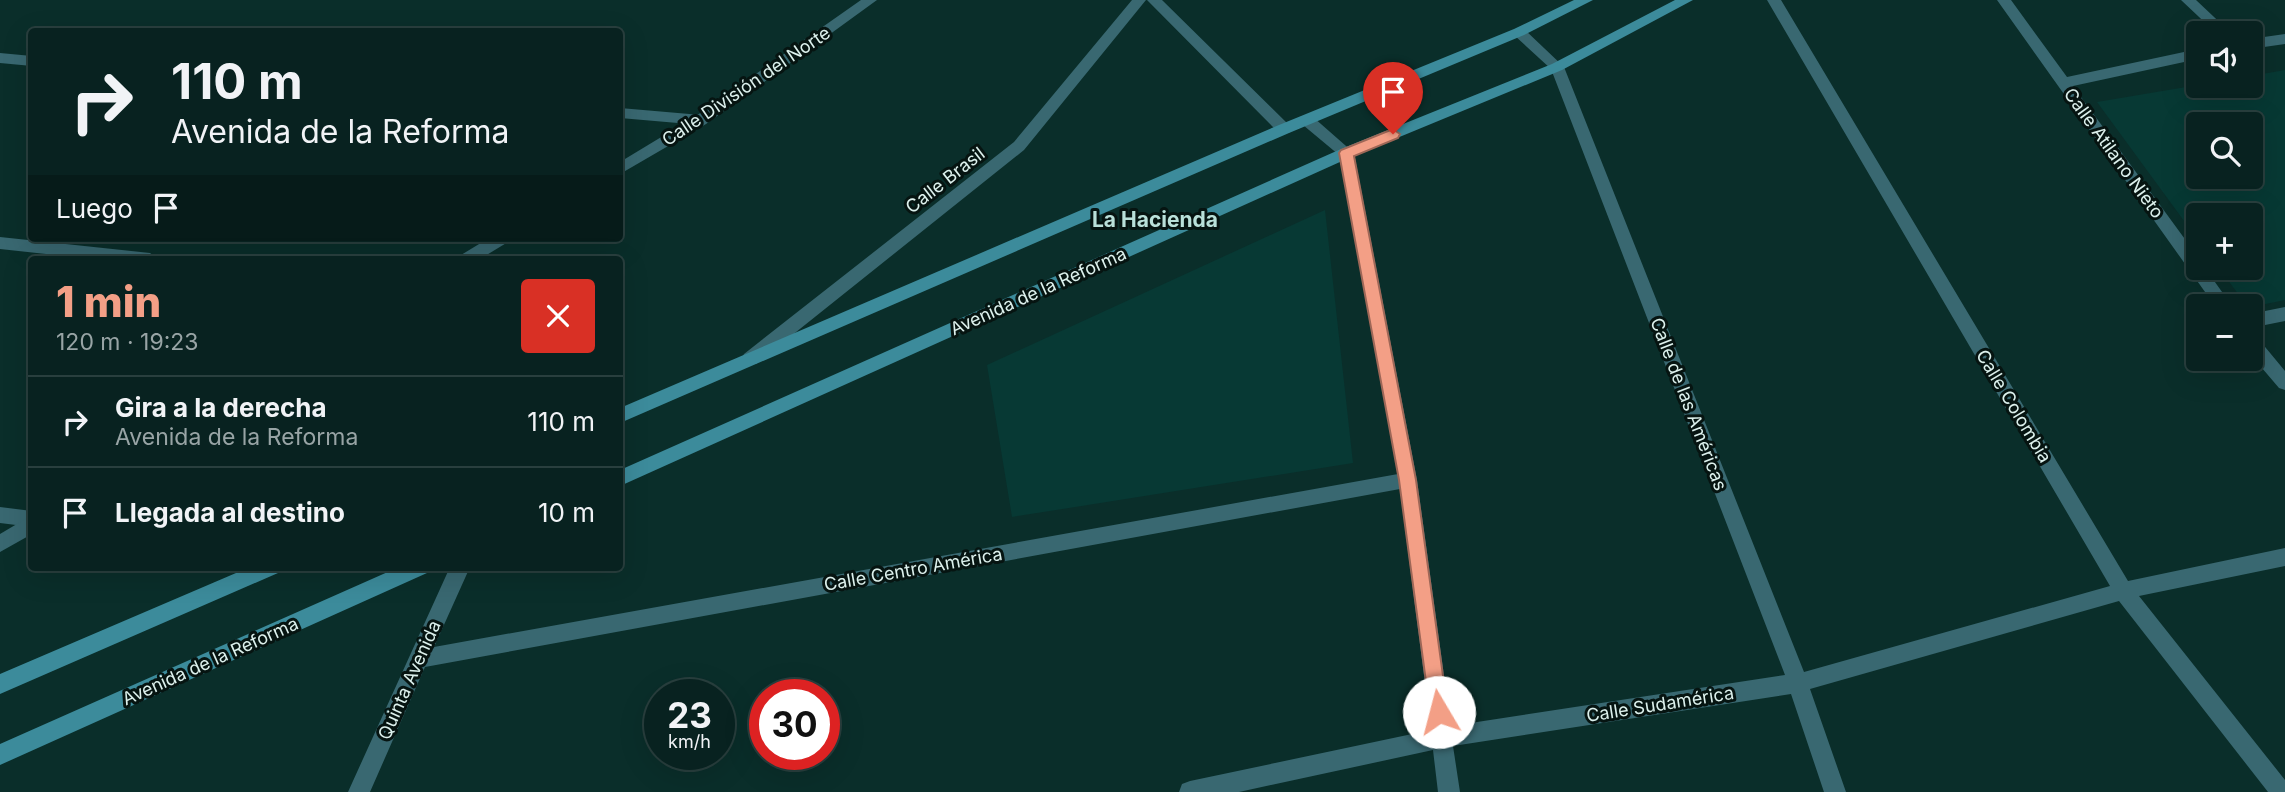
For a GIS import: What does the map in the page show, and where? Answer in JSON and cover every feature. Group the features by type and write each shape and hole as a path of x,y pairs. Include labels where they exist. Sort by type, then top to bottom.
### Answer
{"main road":[{"path":"623,415 1284,129 1519,32 1586,0"},
{"name":"Avenida de la Reforma","path":"623,477 1346,153 1557,66 1686,0"},
{"path":"0,684 262,571"},
{"name":"Avenida de la Reforma","path":"0,755 411,571"}],"street":[{"name":"Calle División del Norte","path":"623,167 701,120 870,0"},
{"name":"Calle Brasil","path":"748,361 1019,146 1139,0"},
{"path":"1154,0 1284,129"},
{"name":"Calle Colombia","path":"1774,0 2123,591 2281,792"},
{"name":"Calle Atilano Nieto","path":"2004,0 2215,294"},
{"path":"2188,0 2211,21"},
{"name":"Calle de las Américas","path":"1519,32 1557,66 1798,683 1835,792"},
{"path":"2263,42 2285,39"},
{"path":"2063,83 2186,57"},
{"path":"0,58 28,61"},
{"path":"623,113 701,120"},
{"path":"1308,121 1346,153 1408,480 1449,792"},
{"path":"472,256 495,242"},
{"path":"0,243 122,256"},
{"path":"2263,318 2285,314"},
{"path":"2263,357 2285,383"},
{"name":"Calle Centro América","path":"419,659 1408,480"},
{"path":"0,515 28,520"},
{"path":"0,544 28,524"},
{"name":"Calle Sudamérica","path":"1190,792 1442,738 1798,683 2123,591 2285,557"},
{"name":"Quinta Avenida","path":"359,792 458,571"}],"shaded area":[{"path":"2285,70 2285,300 2263,305 2263,294 2238,294 2228,280 2263,280 2263,203 2186,203 2186,224 2097,102 2186,87 2186,98 2263,98 2263,74"},
{"path":"1325,210 1353,463 1012,517 987,365"}],"district":[{"name":"La Hacienda","path":"1155,219"}],"route":[{"path":"1393,134 1346,153 1408,480 1439,712"}]}
